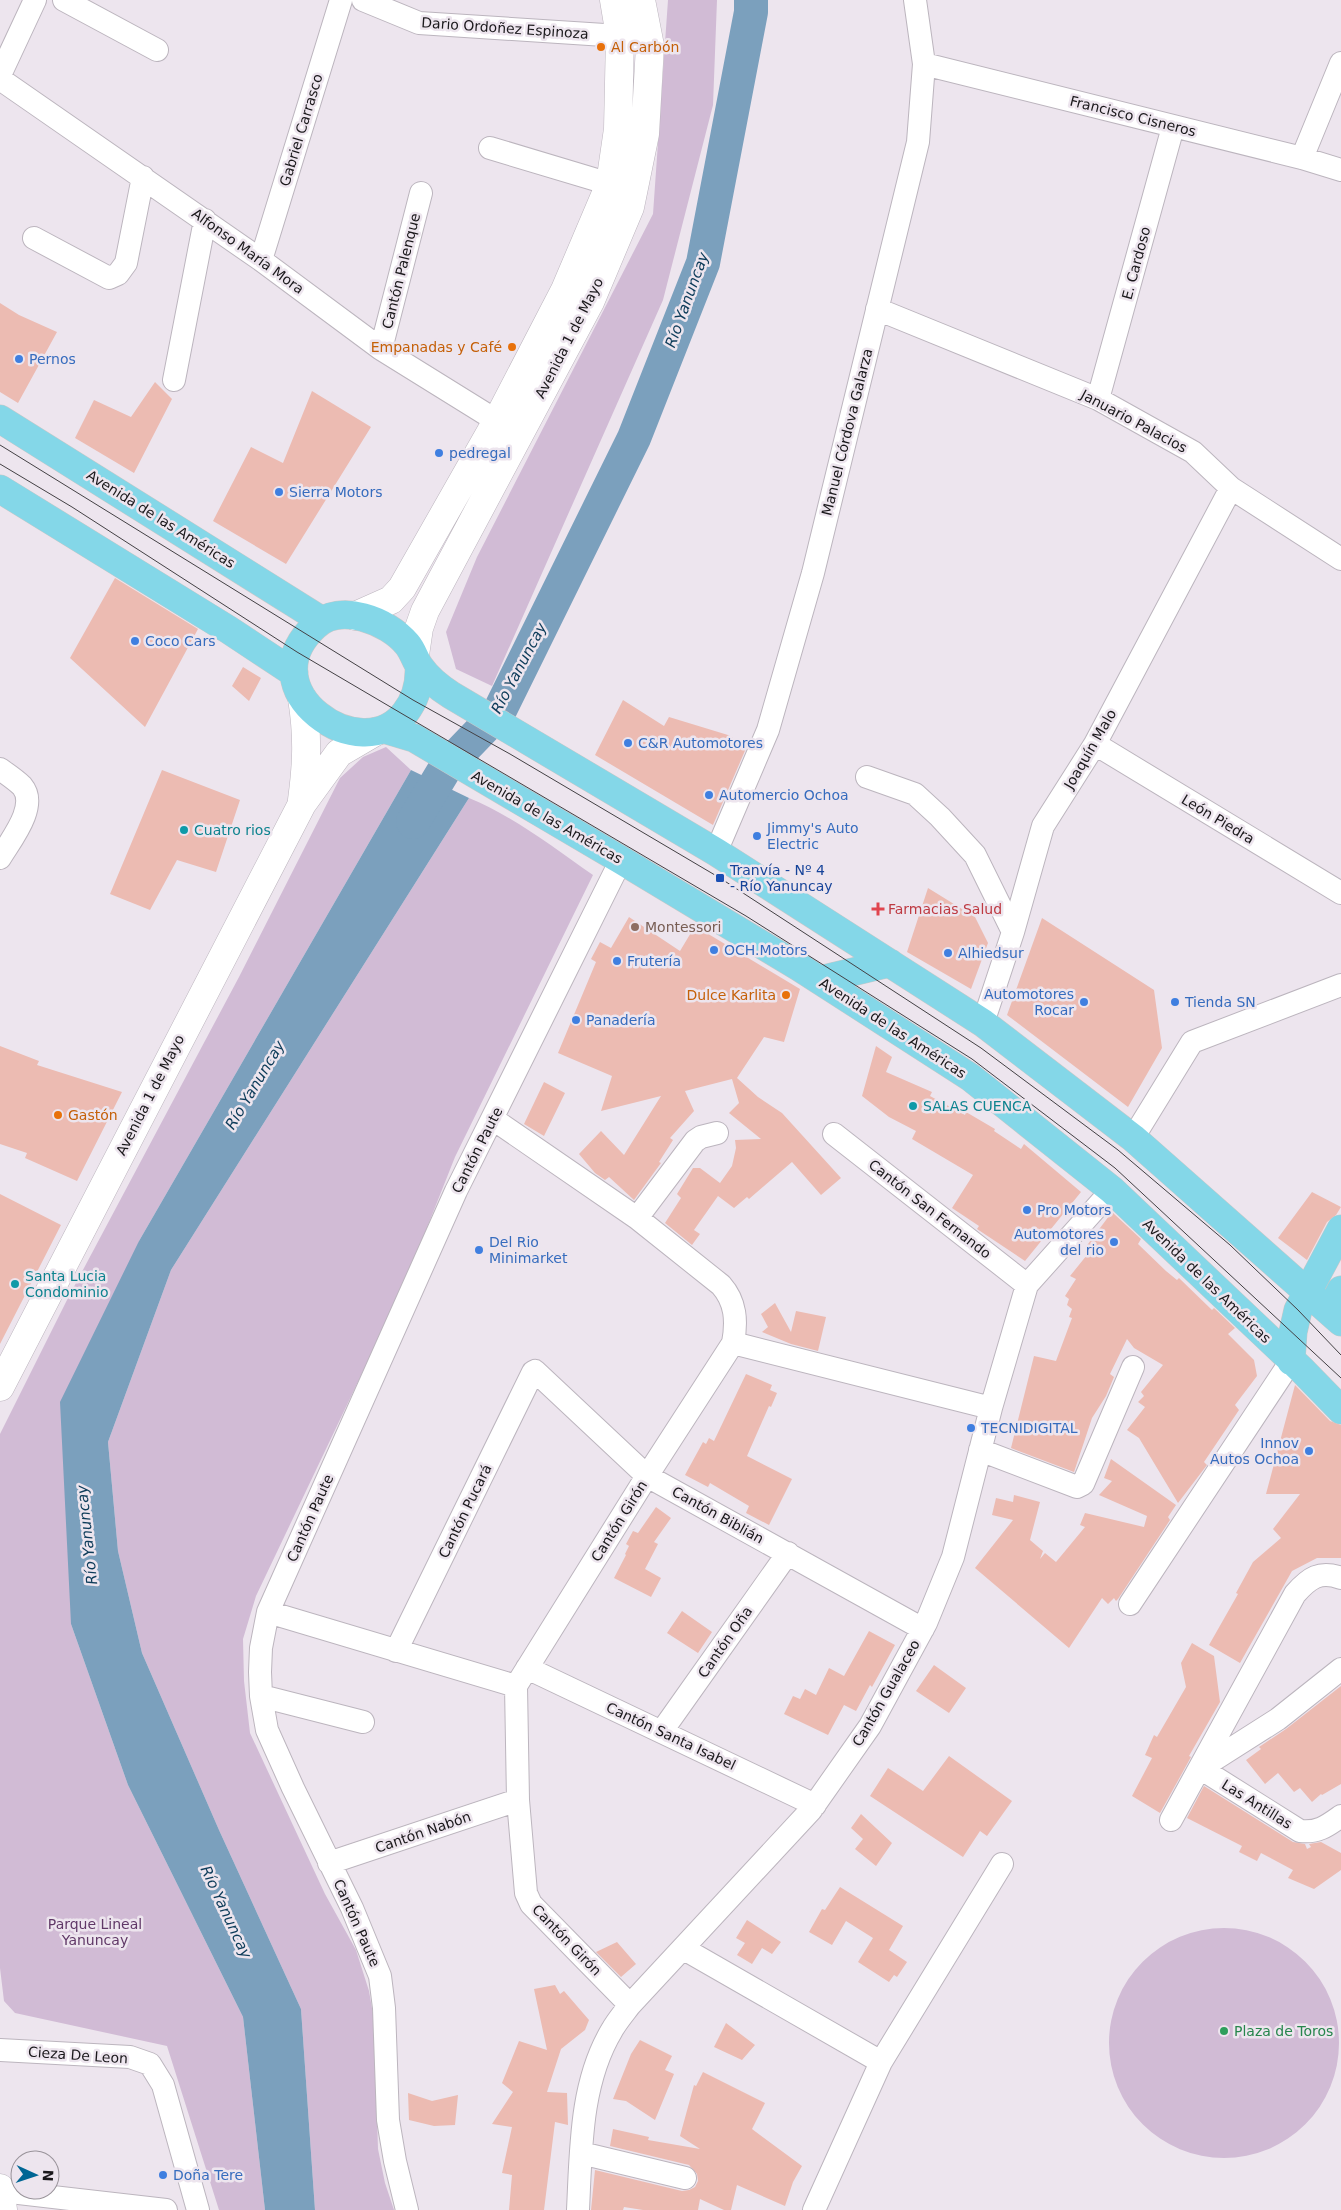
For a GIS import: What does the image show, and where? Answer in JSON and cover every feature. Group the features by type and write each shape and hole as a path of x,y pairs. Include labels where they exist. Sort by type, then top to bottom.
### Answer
{"main road":[{"name":"Avenida 1 de Mayo","path":"355,616 391,600 402,588 497,421 565,290 610,184 618,129 620,36 614,0"},
{"name":"Avenida 1 de Mayo","path":"417,661 419,628 425,611 590,302 630,207 645,134 650,46 641,0"},
{"name":"Avenida de las Américas","path":"0,419 321,620 307,633 301,643 297,652 294,673 296,686 302,698 320,717 355,732 379,730 414,738 621,860 818,980 970,1077 1112,1190 1341,1410"},
{"path":"0,489 294,673"},
{"path":"321,620 334,616 355,616 370,619 385,627 403,640 417,661 450,695 716,852 984,1023 1133,1138 1308,1292 1337,1308"},
{"path":"379,730 402,716 413,700 418,688 417,661"},
{"name":"Avenida 1 de Mayo","path":"302,698 307,731 302,804"},
{"name":"Avenida 1 de Mayo","path":"0,1387 302,804 339,754 379,730"},
{"path":"818,980 890,963"},
{"path":"1291,1361 1292,1332 1298,1310 1341,1229"},
{"path":"0,2189 3,2210"}],"street":[{"path":"0,75 35,0"},
{"path":"64,0 157,50"},
{"name":"Gabriel Carrasco","path":"261,260 341,0"},
{"name":"Dario Ordoñez Espinoza","path":"363,0 419,23 620,36 650,46"},
{"name":"Manuel Córdova Galarza","path":"716,852 770,721 813,573 918,142 924,64 915,0"},
{"path":"1302,158 1341,63"},
{"name":"Francisco Cisneros","path":"924,64 1302,158 1341,170"},
{"name":"Alfonso María Mora","path":"0,79 205,220 381,349 497,421"},
{"name":"E. Cardoso","path":"1098,399 1173,127"},
{"path":"490,148 610,184"},
{"path":"34,238 109,278 118,274 126,263 143,177"},
{"name":"Cantón Palenque","path":"381,349 422,193"},
{"path":"174,380 205,220"},
{"name":"Januario Palacios","path":"877,309 1098,399 1193,452 1231,488 1341,560"},
{"name":"Joaquín Malo","path":"984,1023 1013,932 1043,826 1095,744 1231,488"},
{"name":"León Piedra","path":"1095,744 1341,893"},
{"path":"0,769 23,788 27,799 26,815 0,858"},
{"path":"867,777 915,794 940,817 975,855 1013,932"},
{"name":"Cantón Paute","path":"407,2210 394,2161 388,2120 384,2008 380,1976 352,1908 270,1736 261,1696 260,1659 268,1612 456,1191 621,860"},
{"path":"1133,1138 1192,1042 1341,986"},
{"name":"Cantón Girón","path":"493,1119 637,1218 727,1292 734,1311 736,1324 733,1343 521,1677 518,1800 528,1899 630,2005"},
{"path":"637,1218 695,1141 701,1136 717,1133"},
{"name":"Cantón San Fernando","path":"834,1134 1027,1285"},
{"name":"Cantón Gualaceo","path":"578,2210 581,2153 588,2096 595,2068 612,2030 630,2005 684,1949 815,1805 870,1726 923,1629 956,1545 991,1408 1027,1285 1112,1190"},
{"path":"733,1343 991,1408"},
{"path":"1130,1604 1291,1361"},
{"path":"980,1450 1076,1487 1080,1486 1083,1484 1133,1367"},
{"name":"Cantón Biblián","path":"535,1371 647,1476 923,1629"},
{"name":"Cantón Pucará","path":"396,1651 528,1381 535,1371"},
{"name":"Cantón Oña","path":"662,1731 788,1553"},
{"path":"1171,1820 1296,1594 1305,1582 1315,1575 1327,1574 1341,1578"},
{"name":"Cantón Santa Isabel","path":"268,1612 396,1651 521,1677 662,1731 815,1805"},
{"path":"1200,1768 1278,1719 1341,1669"},
{"path":"261,1696 363,1722"},
{"name":"Las Antillas","path":"1200,1768 1300,1831 1312,1832 1324,1828 1341,1816"},
{"name":"Cantón Nabón","path":"329,1863 518,1800"},
{"path":"814,2210 881,2062 1002,1864"},
{"path":"684,1949 881,2062"},
{"name":"Cieza De Leon","path":"0,2050 130,2057 150,2064 163,2085 198,2210"},
{"path":"581,2153 685,2178"},
{"path":"0,2189 166,2210"}],"green space":[{"path":"668,0 717,0 713,105 663,300 492,686 456,669 446,632 477,557 653,214"},
{"name":"Parque Lineal Yanuncay","path":"386,747 411,770 139,1241 71,1624 128,1785 243,2017 265,2210 219,2210 167,2046 15,2013 4,2001 0,1968 0,1434 68,1298 239,977 340,778 363,757"},
{"path":"469,798 517,823 593,875 455,1157 405,1283 256,1596 243,1639 244,1681 250,1733 325,1894 356,1950 369,1991 374,2020 378,2149 385,2183 394,2210 315,2210 301,2009 219,1830 142,1653 118,1551 108,1442 171,1270"},
{"name":"Plaza de Toros","path":"1224,1928 1246,1930 1268,1937 1288,1947 1313,1970 1320,1979 1334,2010 1339,2043 1337,2065 1330,2087 1320,2107 1297,2132 1288,2139 1257,2153 1224,2158 1202,2156 1180,2149 1160,2139 1135,2116 1128,2107 1114,2076 1109,2043 1111,2021 1118,1999 1128,1979 1151,1954 1160,1947 1191,1933"}],"water":[{"path":"411,770 469,798 171,1270 108,1442 118,1551 142,1653 219,1830 301,2009 315,2210 265,2210 243,2017 128,1785 71,1624 60,1402 139,1241"}],"building":[{"path":"0,303 19,315 57,332 18,403 0,392"},
{"path":"155,382 172,399 134,473 75,438 94,400 131,417"},
{"name":"Sierra Motors","path":"312,391 371,427 286,564 213,521 251,447 283,463"},
{"name":"Coco Cars","path":"115,578 198,629 145,727 70,658"},
{"path":"243,667 261,678 249,701 232,686"},
{"path":"623,700 664,726 669,717 728,735 747,746 713,825 595,755"},
{"name":"Cuatro rios","path":"162,770 240,800 216,872 177,860 150,910 110,894"},
{"path":"928,888 975,917 988,943 971,989 907,952"},
{"path":"629,917 680,951 695,926 800,989 784,1042 764,1037 737,1078 758,1097 782,1113 841,1178 821,1195 792,1162 749,1199 747,1197 734,1208 718,1196 694,1230 700,1234 692,1245 665,1223 681,1198 677,1194 693,1168 700,1168 720,1183 732,1166 736,1148 735,1140 761,1139 729,1113 739,1103 732,1079 685,1091 694,1111 670,1138 673,1140 659,1162 661,1163 634,1200 609,1177 605,1180 595,1173 579,1154 601,1131 624,1155 661,1096 601,1111 612,1076 558,1053 596,962 591,959 600,942 611,948"},
{"name":"Automotores Rocar","path":"1042,918 1154,990 1162,1048 1128,1107 1007,1015"},
{"path":"0,1046 39,1061 37,1065 122,1092 77,1181 25,1158 27,1153 0,1144"},
{"path":"876,1046 892,1057 886,1072 932,1092 930,1096 965,1115 966,1112 995,1129 994,1131 1021,1149 1024,1144 1081,1192 1025,1261 977,1229 979,1226 952,1208 973,1175 912,1139 916,1131 889,1117 862,1096"},
{"path":"544,1082 565,1093 544,1136 524,1124"},
{"path":"1312,1192 1341,1207 1336,1215 1327,1222 1307,1260 1278,1238"},
{"name":"Santa Lucia Condominio","path":"0,1194 61,1225 0,1344"},
{"path":"1112,1212 1141,1239 1138,1244 1166,1271 1177,1280 1179,1278 1212,1310 1214,1308 1235,1328 1228,1334 1254,1360 1257,1376 1235,1405 1239,1410 1204,1462 1207,1465 1178,1503 1139,1438 1127,1430 1145,1407 1138,1402 1144,1396 1141,1392 1163,1365 1134,1348 1127,1339 1110,1374 1114,1377 1106,1396 1092,1418 1074,1472 1011,1448 1034,1356 1056,1361 1072,1318 1069,1317 1072,1309 1067,1305 1069,1299 1065,1296 1076,1279 1070,1276 1091,1250 1085,1248"},
{"path":"775,1303 791,1332 796,1311 826,1317 818,1351 791,1344 762,1332 768,1327 761,1314"},
{"path":"746,1374 772,1385 770,1390 777,1393 771,1407 769,1406 747,1456 792,1479 769,1525 746,1513 749,1506 710,1483 708,1487 685,1475 703,1442 706,1444 709,1438 714,1441"},
{"path":"1295,1385 1330,1421 1341,1425 1341,1558 1317,1558 1292,1571 1240,1663 1209,1645 1238,1594 1236,1593 1253,1562 1281,1538 1273,1529 1300,1494 1266,1494"},
{"path":"1111,1459 1176,1505 1168,1517 1170,1520 1118,1599 1116,1601 1114,1598 1108,1604 1102,1598 1069,1648 975,1568 1013,1520 992,1515 996,1498 1013,1502 1014,1495 1040,1502 1030,1540 1043,1551 1040,1559 1045,1553 1056,1562 1085,1527 1080,1525 1085,1513 1144,1527 1147,1516 1099,1495 1112,1481 1104,1478"},
{"path":"656,1507 671,1518 654,1542 658,1544 645,1569 661,1578 651,1597 614,1578 626,1555 629,1546 626,1544 633,1531 638,1533"},
{"path":"682,1611 712,1632 698,1653 667,1633"},
{"path":"869,1631 895,1645 872,1687 870,1685 856,1711 844,1705 828,1735 784,1714 793,1696 800,1699 805,1689 816,1695 829,1668 844,1676"},
{"path":"1192,1643 1214,1656 1220,1702 1189,1756 1191,1757 1160,1813 1132,1796 1152,1758 1145,1755 1154,1735 1157,1737 1186,1687 1181,1663"},
{"path":"934,1665 966,1688 949,1713 916,1691"},
{"path":"1341,1686 1341,1784 1321,1794 1312,1802 1300,1788 1294,1792 1278,1773 1265,1784 1246,1760 1261,1749 1259,1747 1286,1729"},
{"path":"949,1756 1012,1801 987,1836 980,1831 963,1857 870,1796 888,1768 923,1791"},
{"path":"1204,1786 1293,1842 1305,1844 1307,1849 1311,1847 1309,1844 1321,1842 1341,1853 1341,1870 1314,1889 1288,1878 1293,1870 1261,1853 1257,1861 1239,1852 1242,1846 1187,1818"},
{"path":"861,1814 892,1843 876,1866 855,1849 863,1839 851,1828"},
{"path":"840,1887 903,1926 889,1950 907,1962 897,1977 894,1975 889,1982 858,1962 873,1938 846,1921 832,1945 809,1932 822,1909 825,1910"},
{"path":"747,1920 781,1942 772,1954 762,1948 752,1964 737,1955 745,1943 736,1938"},
{"path":"617,1942 636,1964 621,1977 596,1952"},
{"path":"555,1985 560,1994 564,1991 589,2020 585,2030 561,2049 547,2092 567,2093 568,2125 555,2122 544,2210 509,2210 512,2175 502,2173 512,2127 492,2124 513,2092 502,2083 519,2041 547,2050 534,1989"},
{"path":"726,2023 755,2045 742,2060 714,2047"},
{"path":"640,2040 672,2056 665,2070 674,2074 655,2120 626,2101 613,2099 631,2054"},
{"path":"703,2072 765,2103 752,2129 802,2166 793,2182 785,2206 737,2185 731,2210 724,2210 700,2199 698,2210 643,2210 624,2207 623,2210 591,2210 595,2170 682,2191 695,2187 698,2181 697,2174 689,2165 610,2146 613,2129 649,2137 648,2140 700,2149 680,2136 694,2085 696,2086"},
{"path":"408,2093 432,2101 458,2095 455,2125 434,2126 409,2120"}],"waterway":[{"name":"Río Yanuncay","path":"413,822 446,767 499,712 634,438 703,263 751,12 751,0"}],"tram line":[{"path":"0,445 413,700 510,754 720,878 981,1048 1118,1150 1230,1245 1298,1310 1341,1355"},
{"path":"0,464 72,507 297,652 746,916 972,1059 1115,1168 1341,1378"}],"place":[{"name":"Al Carbón","path":"601,47"},
{"name":"Empanadas y Café","path":"512,347"},
{"name":"Pernos","path":"19,359"},
{"name":"pedregal","path":"439,453"},
{"name":"Sierra Motors","path":"279,492"},
{"name":"Coco Cars","path":"135,641"},
{"name":"C&R Automotores","path":"628,743"},
{"name":"Automercio Ochoa","path":"709,795"},
{"name":"Cuatro rios","path":"184,830"},
{"name":"Jimmy's Auto Electric","path":"757,836"},
{"name":"Tranvía - Nº 4 - Río Yanuncay","path":"720,878"},
{"name":"Farmacias Salud","path":"878,909"},
{"name":"Montessori","path":"635,927"},
{"name":"OCH.Motors","path":"714,950"},
{"name":"Alhiedsur","path":"948,953"},
{"name":"Frutería","path":"617,961"},
{"name":"Dulce Karlita","path":"786,995"},
{"name":"Automotores Rocar","path":"1084,1002"},
{"name":"Tienda SN","path":"1175,1002"},
{"name":"Panadería","path":"576,1020"},
{"name":"SALAS CUENCA","path":"913,1106"},
{"name":"Gastón","path":"58,1115"},
{"name":"Pro Motors","path":"1027,1210"},
{"name":"Automotores del rio","path":"1114,1242"},
{"name":"Del Rio Minimarket","path":"479,1250"},
{"name":"Santa Lucia Condominio","path":"15,1284"},
{"name":"TECNIDIGITAL","path":"971,1428"},
{"name":"Innov Autos Ochoa","path":"1309,1451"},
{"name":"Plaza de Toros","path":"1224,2031"},
{"name":"Doña Tere","path":"163,2175"}]}
